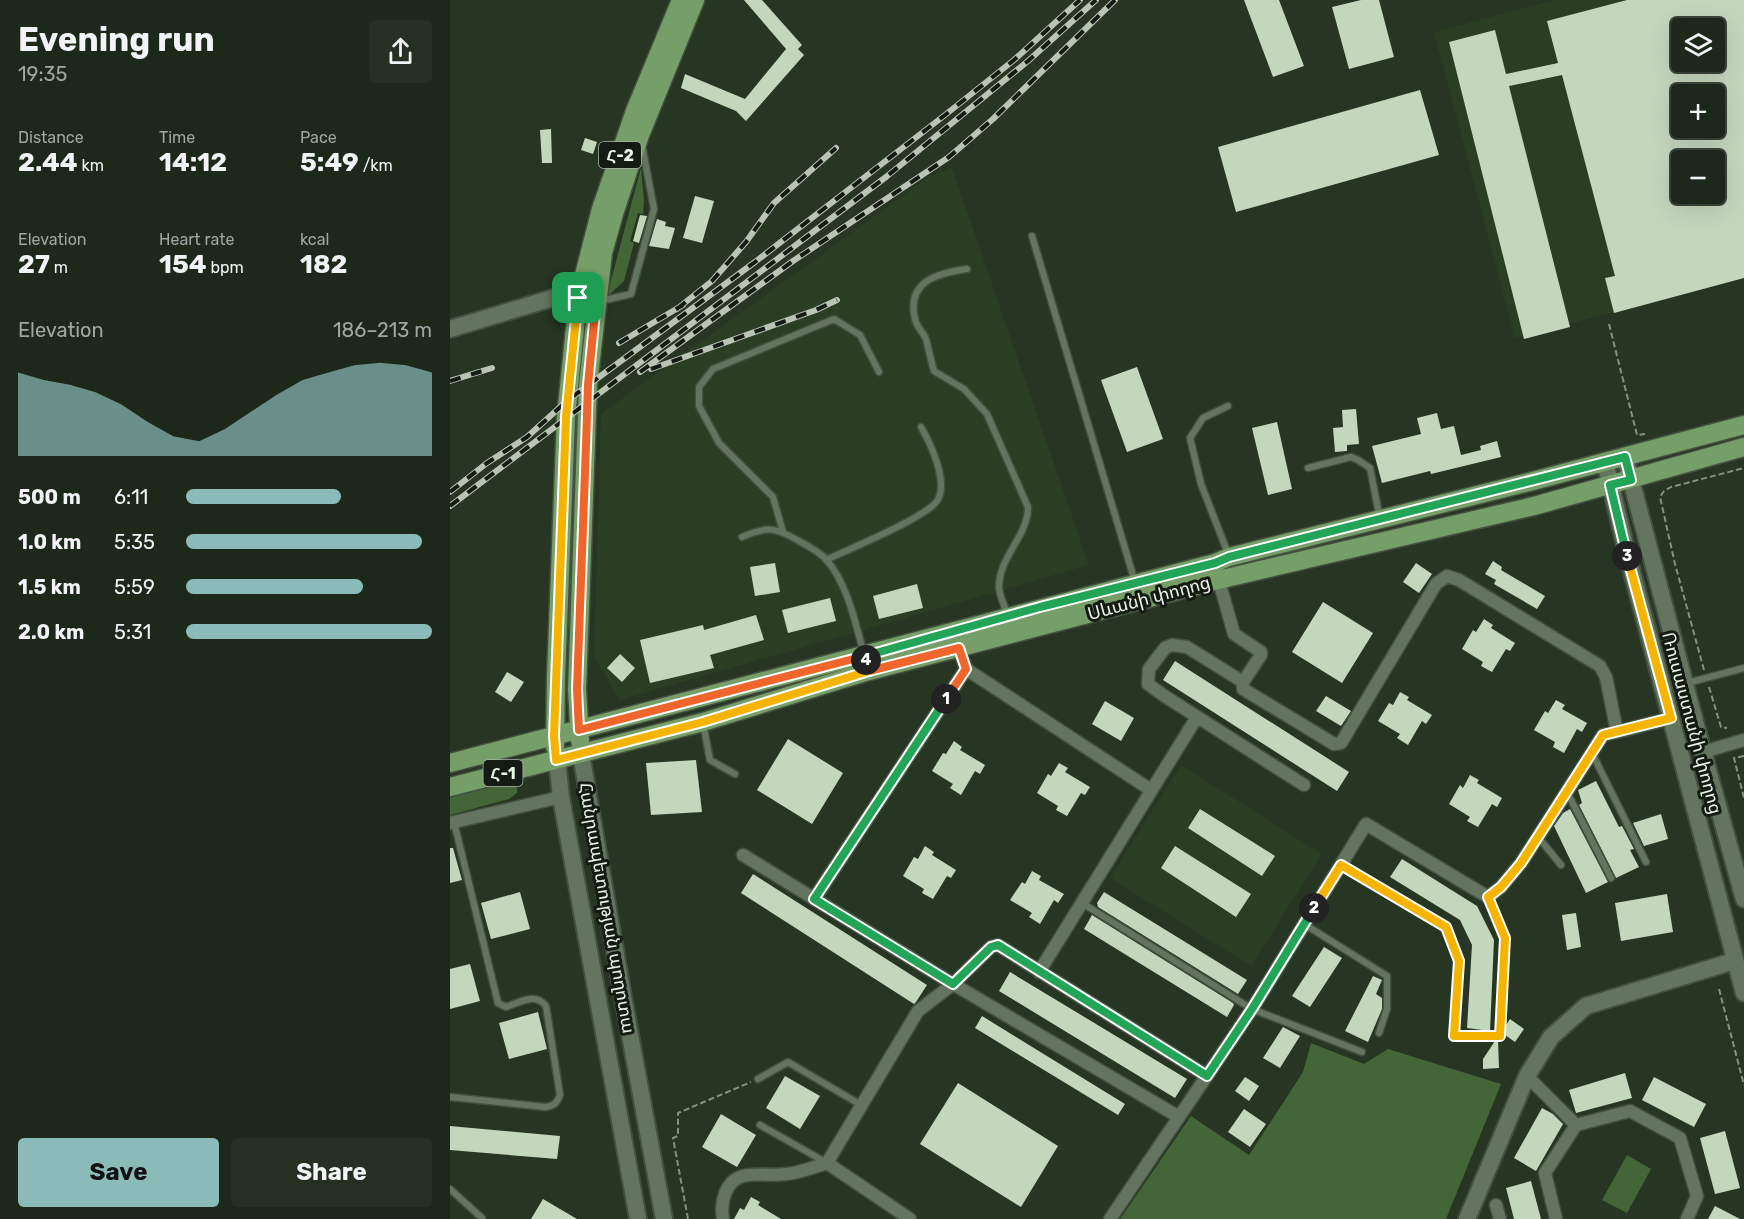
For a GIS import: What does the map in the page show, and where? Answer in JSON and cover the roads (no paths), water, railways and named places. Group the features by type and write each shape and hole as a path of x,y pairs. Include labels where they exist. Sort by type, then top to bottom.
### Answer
{"main road":[{"name":"Հ-2","path":"577,306 601,208 635,111 681,0"},
{"name":"Հանրապետության պողոտա","path":"664,1219 621,990 581,754 577,689 588,385 603,253 640,135 695,0"},
{"path":"450,329 556,297 577,306 596,302"},
{"name":"Հանրապետության պողոտա","path":"577,306 566,417 554,736 561,797 638,1219"},
{"name":"Սևանի փողոց","path":"554,736 867,663 959,648 1380,519 1744,425"},
{"name":"Սևանի փողոց","path":"556,760 703,722 867,663 1008,616 1135,583 1488,518 1744,447"},
{"name":"Ռուսաստանի փողոց","path":"1625,457 1744,899"},
{"name":"Ռուսաստանի փողոց","path":"1605,462 1671,718 1739,959 1744,993"},
{"name":"Հ-1","path":"450,763 554,736"},
{"name":"Հ-1","path":"450,787 556,760"},
{"path":"1467,1219 1527,1076 1551,1037 1586,1006 1739,959"}],"street":[{"path":"1221,566 1234,634 1261,652 1243,682 1244,689 1334,744 1338,745 1436,584 1447,576 1459,580 1600,666 1606,677 1617,732"},
{"path":"1243,682 1187,646 1172,645 1165,648 1149,669 1148,684 1304,785"},
{"path":"959,648 966,669 1151,790"},
{"path":"814,899 966,669"},
{"path":"1038,972 1197,717"},
{"path":"1110,1219 1252,1009 1366,824 1488,897 1511,876 1603,735 1671,718"},
{"path":"1703,752 1744,740"},
{"path":"452,823 561,797"},
{"path":"743,855 953,984 1179,1117"},
{"path":"723,1219 724,1192 743,1176 789,1174 827,1163 918,1011 953,984 991,947 998,945 1207,1076"},
{"path":"1527,1076 1576,1125"},
{"path":"1556,1219 1545,1173 1576,1125 1630,1111 1680,1138 1697,1196 1687,1219"},
{"path":"827,1163 910,1219"},
{"path":"1496,1205 1500,1219"}],"lane":[{"path":"596,302 631,294 654,209 640,135"},
{"path":"1032,236 1135,583"},
{"path":"967,269 941,273 920,285 914,300 915,320 925,337 934,371 964,389 987,414 1028,507 1028,519 1001,566 999,588 1008,616"},
{"path":"783,532 773,497 719,443 699,406 699,387 712,369 834,319 860,335 879,372"},
{"path":"1221,566 1190,438 1203,418 1228,406"},
{"path":"826,560 921,515 937,502 941,491 939,471 931,443 921,427"},
{"path":"1308,468 1351,457 1358,459 1370,468 1380,519"},
{"path":"742,537 761,529 783,532 816,550 826,560 846,591 867,663"},
{"path":"1685,684 1744,669"},
{"path":"703,722 710,760 735,774"},
{"path":"1592,753 1646,862"},
{"path":"1567,791 1611,878"},
{"path":"450,1096 545,1107 553,1106 560,1095 546,1006 542,1000 536,998 506,1007 498,1003 452,823"},
{"path":"1538,836 1561,865"},
{"path":"1341,865 1446,927 1459,961 1454,1036 1500,1036 1505,938 1488,897"},
{"path":"1081,903 1252,1009 1362,1052"},
{"path":"1304,924 1387,976 1387,1009 1379,1033"},
{"path":"758,1079 788,1062 862,1105"},
{"path":"760,1125 827,1163"},
{"path":"450,1189 482,1219"}],"railway":[{"path":"450,492 487,463 527,437 568,400 755,262 945,115 1014,60 1080,0"},
{"path":"450,506 886,177 1028,61 1096,0"},
{"path":"640,372 793,261 949,157 993,119 1115,0"},
{"path":"677,309 712,281 746,242 774,203 836,148"},
{"path":"651,369 816,310 837,300"},
{"path":"619,343 683,305"},
{"path":"450,381 492,368"}]}
